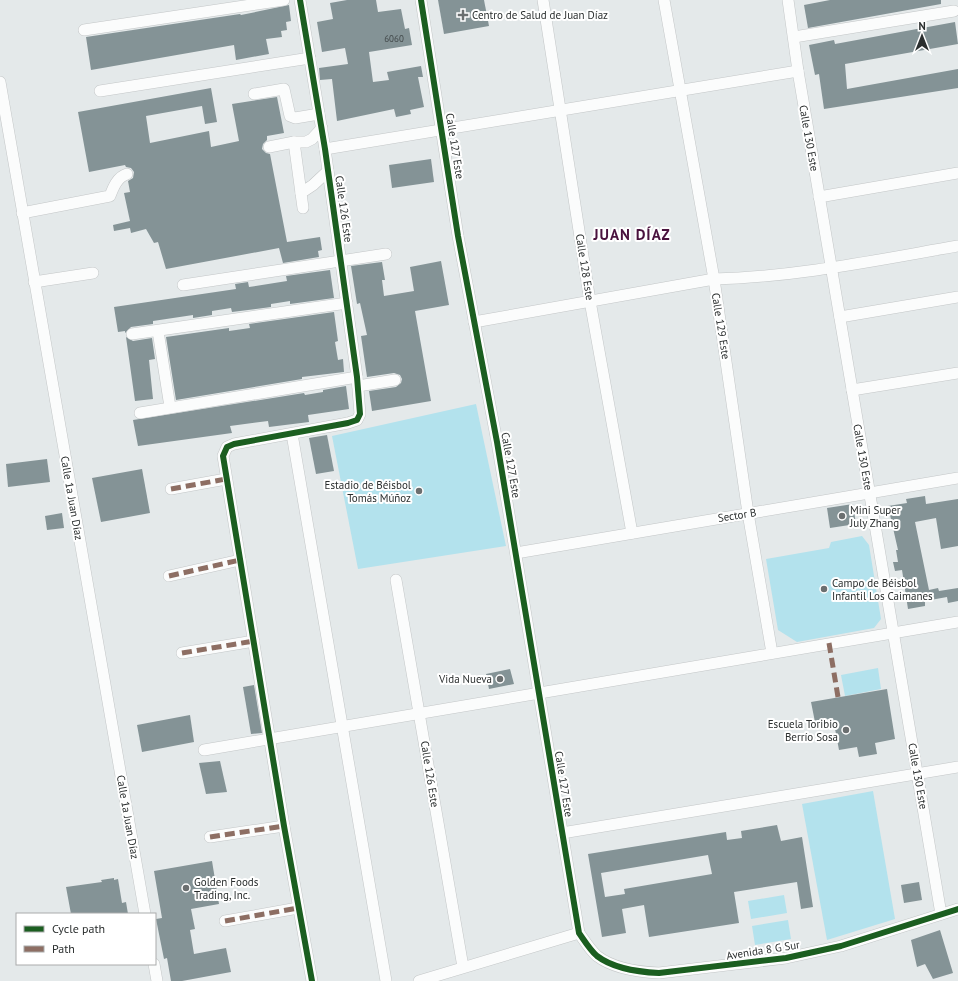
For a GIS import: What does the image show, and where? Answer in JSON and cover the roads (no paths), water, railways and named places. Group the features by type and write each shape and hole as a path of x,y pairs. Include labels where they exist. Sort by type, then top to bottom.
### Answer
{"street":[{"path":"84,30 284,0"},
{"name":"Calle 126 Este","path":"292,434 348,423 357,420 360,414 358,382 320,114 300,0"},
{"name":"Calle 127 Este","path":"421,0 443,131 458,236 516,553 579,933"},
{"name":"Calle 128 Este","path":"543,0 590,301 632,533"},
{"name":"Calle 129 Este","path":"664,0 714,279 748,514 772,653"},
{"name":"Calle 130 Este","path":"788,0 819,197 941,914"},
{"path":"794,37 954,11"},
{"path":"100,91 310,58"},
{"path":"325,149 681,92 798,71"},
{"name":"Calle 1a Juan Díaz","path":"0,82 145,913"},
{"path":"254,94 284,89 290,116 295,118 320,114"},
{"path":"269,146 294,142 306,142 312,139 322,128"},
{"path":"294,142 303,208"},
{"path":"301,193 313,185 328,170"},
{"path":"22,213 110,196 114,186 123,176 127,174"},
{"path":"819,197 958,174"},
{"path":"474,322 714,279 751,278 832,268 958,246"},
{"path":"183,285 386,254"},
{"path":"34,282 93,273"},
{"path":"840,317 958,297"},
{"path":"132,334 347,303"},
{"path":"158,331 170,407"},
{"path":"852,390 958,373"},
{"path":"140,413 170,407 358,382 395,380"},
{"path":"312,981 284,826 223,456 227,447 234,444 292,434 386,981"},
{"name":"Sector B","path":"516,553 958,478"},
{"path":"171,489 226,479"},
{"path":"169,576 240,560"},
{"name":"Calle 126 Este","path":"396,580 463,967"},
{"path":"204,750 271,740 343,726 958,622"},
{"path":"182,653 254,641"},
{"path":"562,833 958,767"},
{"path":"210,837 284,826"},
{"path":"225,921 298,908"},
{"name":"Avenida 8 G Sur","path":"579,933 596,955 626,968 640,972 659,974 786,958 841,946 958,909"},
{"path":"419,981 579,933"},
{"path":"154,965 157,981"}],"place":[{"name":"Centro de Salud de Juan Díaz","path":"463,15"},
{"name":"Estadio de Béisbol Tomás Múñoz","path":"419,491"},
{"name":"Mini Super July Zhang","path":"842,516"},
{"name":"Campo de Béisbol Infantil Los Caimanes","path":"824,589"},
{"name":"Vida Nueva","path":"500,679"},
{"name":"Escuela Toribio Berrío Sosa","path":"846,730"},
{"name":"Golden Foods Trading, Inc.","path":"186,888"}],"district":[{"name":"JUAN DÍAZ","path":"632,235"}]}
